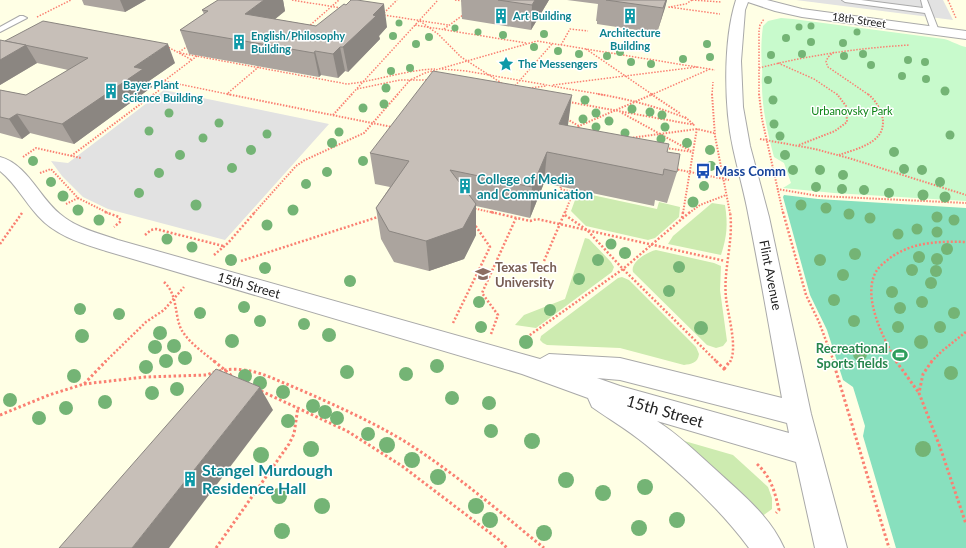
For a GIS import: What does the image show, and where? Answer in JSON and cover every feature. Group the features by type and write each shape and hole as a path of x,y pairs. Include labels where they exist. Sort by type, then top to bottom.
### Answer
{"street":[{"name":"18th Street","path":"753,0 802,13 962,34"},
{"name":"Flint Avenue","path":"727,2 739,10 724,71 735,107 740,136 759,217 798,414 831,548"},
{"name":"15th Street","path":"0,163 7,167 20,180 34,200 54,220 78,234 113,246 199,271 620,369 798,414"},
{"name":"15th Street","path":"521,347 620,398 808,452"},
{"path":"521,347 654,434 689,464 743,515 761,539"}],"lane":[{"path":"845,0 928,11"},
{"path":"924,0 935,31"},
{"path":"0,30 23,18"}],"path":[{"path":"23,18 32,20 71,0"},
{"path":"292,0 346,9"},
{"path":"303,30 339,0"},
{"path":"397,0 382,14 448,25"},
{"path":"333,115 438,0"},
{"path":"455,0 468,2"},
{"path":"720,10 719,15 669,7 686,4 692,0 727,2"},
{"path":"948,0 962,34"},
{"path":"444,30 448,25 458,21 463,15"},
{"path":"767,17 762,20 760,25 759,68 759,91 766,139 787,230 806,295 819,322 838,374 889,548"},
{"path":"419,20 467,61 504,85"},
{"path":"415,25 528,43"},
{"path":"562,45 570,29 588,31"},
{"path":"218,260 211,258 224,247 296,166 305,160 364,133 410,80 418,76 537,41 759,77"},
{"path":"179,53 191,44"},
{"path":"518,90 511,92 519,80 553,44"},
{"path":"164,45 192,60"},
{"path":"759,68 835,51 911,45"},
{"path":"585,49 695,125 697,129 694,152 682,218"},
{"path":"835,51 828,57 826,62 828,67 871,96 876,101 882,114 882,128 875,139 839,155"},
{"path":"179,53 346,84 362,84 408,71 439,69 489,75 634,102 671,112 686,118"},
{"path":"201,54 164,81 395,128"},
{"path":"228,94 264,63"},
{"path":"714,63 724,71"},
{"path":"777,63 806,75 832,90 844,100 848,112 847,122 835,131 797,145"},
{"path":"526,88 700,67"},
{"path":"584,133 576,131 579,126 710,68"},
{"path":"719,371 724,369 731,360 734,350 725,287 725,261 732,227 714,133 712,93 724,71"},
{"path":"357,88 387,82 435,80"},
{"path":"71,156 170,82"},
{"path":"567,102 695,125"},
{"path":"619,111 694,152"},
{"path":"566,118 579,126"},
{"path":"635,142 628,139 697,129 714,133 766,139 839,155 966,195"},
{"path":"664,147 694,152"},
{"path":"25,163 20,159 36,148 81,158"},
{"path":"36,175 51,169 78,198 101,211 119,217 122,221 111,230 118,232"},
{"path":"544,261 565,215 572,192 560,189 563,182"},
{"path":"521,347 623,269 682,218 700,205 726,195"},
{"path":"64,208 62,206 78,198"},
{"path":"466,206 530,221 537,219 725,261"},
{"path":"20,207 22,212 28,218"},
{"path":"0,244 22,212"},
{"path":"240,261 385,215"},
{"path":"565,215 587,230 623,269 727,371 738,398"},
{"path":"491,335 498,315 482,293 516,218"},
{"path":"459,326 452,325 490,248 474,224"},
{"path":"148,240 142,238 151,230 156,229 224,247"},
{"path":"966,242 933,241 912,245 903,249 883,263 873,277 871,286 872,302 880,325 900,367 918,393 940,447 966,524"},
{"path":"84,384 127,339 146,322 164,310 199,271"},
{"path":"158,277 168,285 175,298 176,312 182,330 204,353 237,381"},
{"path":"918,393 922,375 927,366 945,347 966,332"},
{"path":"485,333 498,336"},
{"path":"207,375 224,369 242,367 311,395 388,432 432,461 484,499 544,548"},
{"path":"0,415 49,395 84,384 113,379 160,375 214,376"},
{"path":"227,378 232,380"},
{"path":"258,390 298,407 347,431 402,466 498,539 507,548"},
{"path":"216,548 289,444 294,434 298,407"},
{"path":"745,434 745,453 767,472 774,487 779,510 771,517 761,539"}],"shaded area":[{"name":"Texas Tech University","path":"0,0 966,0 966,548 0,548"},
{"path":"796,0 943,0 953,20"},
{"path":"164,90 329,124 225,240 108,209 83,197 62,176 51,161 68,163"}],"green space":[{"name":"Urbanovsky Park","path":"781,18 944,39 966,47 966,201 834,193 783,188 791,183 784,163 774,157 763,103 761,53 763,26 768,21"},
{"path":"578,192 657,209 659,202 680,207 679,217 655,238 648,240 586,226 571,211"},
{"name":"Recreational Sports fields","path":"784,195 818,199 966,208 966,548 896,548 863,436 865,426 853,387 843,380 827,330 810,295 783,197"},
{"path":"712,203 725,205 726,230 725,242 721,255 668,244 673,236"},
{"path":"585,238 589,239 611,262 614,267 612,272 536,328 515,325 524,315 565,299"},
{"path":"656,250 714,263 721,266 720,290 727,341 723,346 716,348 707,345 633,272 634,265 640,258"},
{"path":"622,277 629,280 696,347 699,354 696,361 684,365 620,348 547,345 540,340 541,336 618,278"},
{"path":"681,440 733,455 768,487 772,498 772,509 758,519"}],"building":[{"path":"218,0 264,0 245,14 316,26 351,0 384,4 373,15 376,16 343,47 340,47 333,54 315,51 314,53 180,30 208,11 202,10"},
{"path":"498,0 535,0 532,5"},
{"path":"606,0 666,0 663,8"},
{"path":"43,21 168,44 134,67 143,69 62,124 17,114 9,119 0,117 0,90 26,95 88,58 5,41"},
{"path":"0,40 5,41 26,45 0,60"},
{"path":"433,71 572,95 559,124 669,144 667,152 680,154 677,172 664,169 663,175 547,152 532,187 450,170 476,204 463,228 426,241 389,231 376,208 409,161 370,153"},
{"path":"216,369 260,387 132,548 59,548"}],"place":[{"name":"Art Building","path":"501,16"},
{"name":"Architecture Building","path":"630,16"},
{"name":"English/Philosophy Building","path":"239,42"},
{"name":"The Messengers","path":"506,64"},
{"name":"Bayer Plant Science Building","path":"111,91"},
{"name":"Mass Comm","path":"703,171"},
{"name":"College of Media and Communication","path":"465,186"},
{"name":"Texas Tech University","path":"483,274"},
{"name":"Recreational Sports fields","path":"900,355"},
{"name":"Stangel Murdough Residence Hall","path":"190,479"}]}
